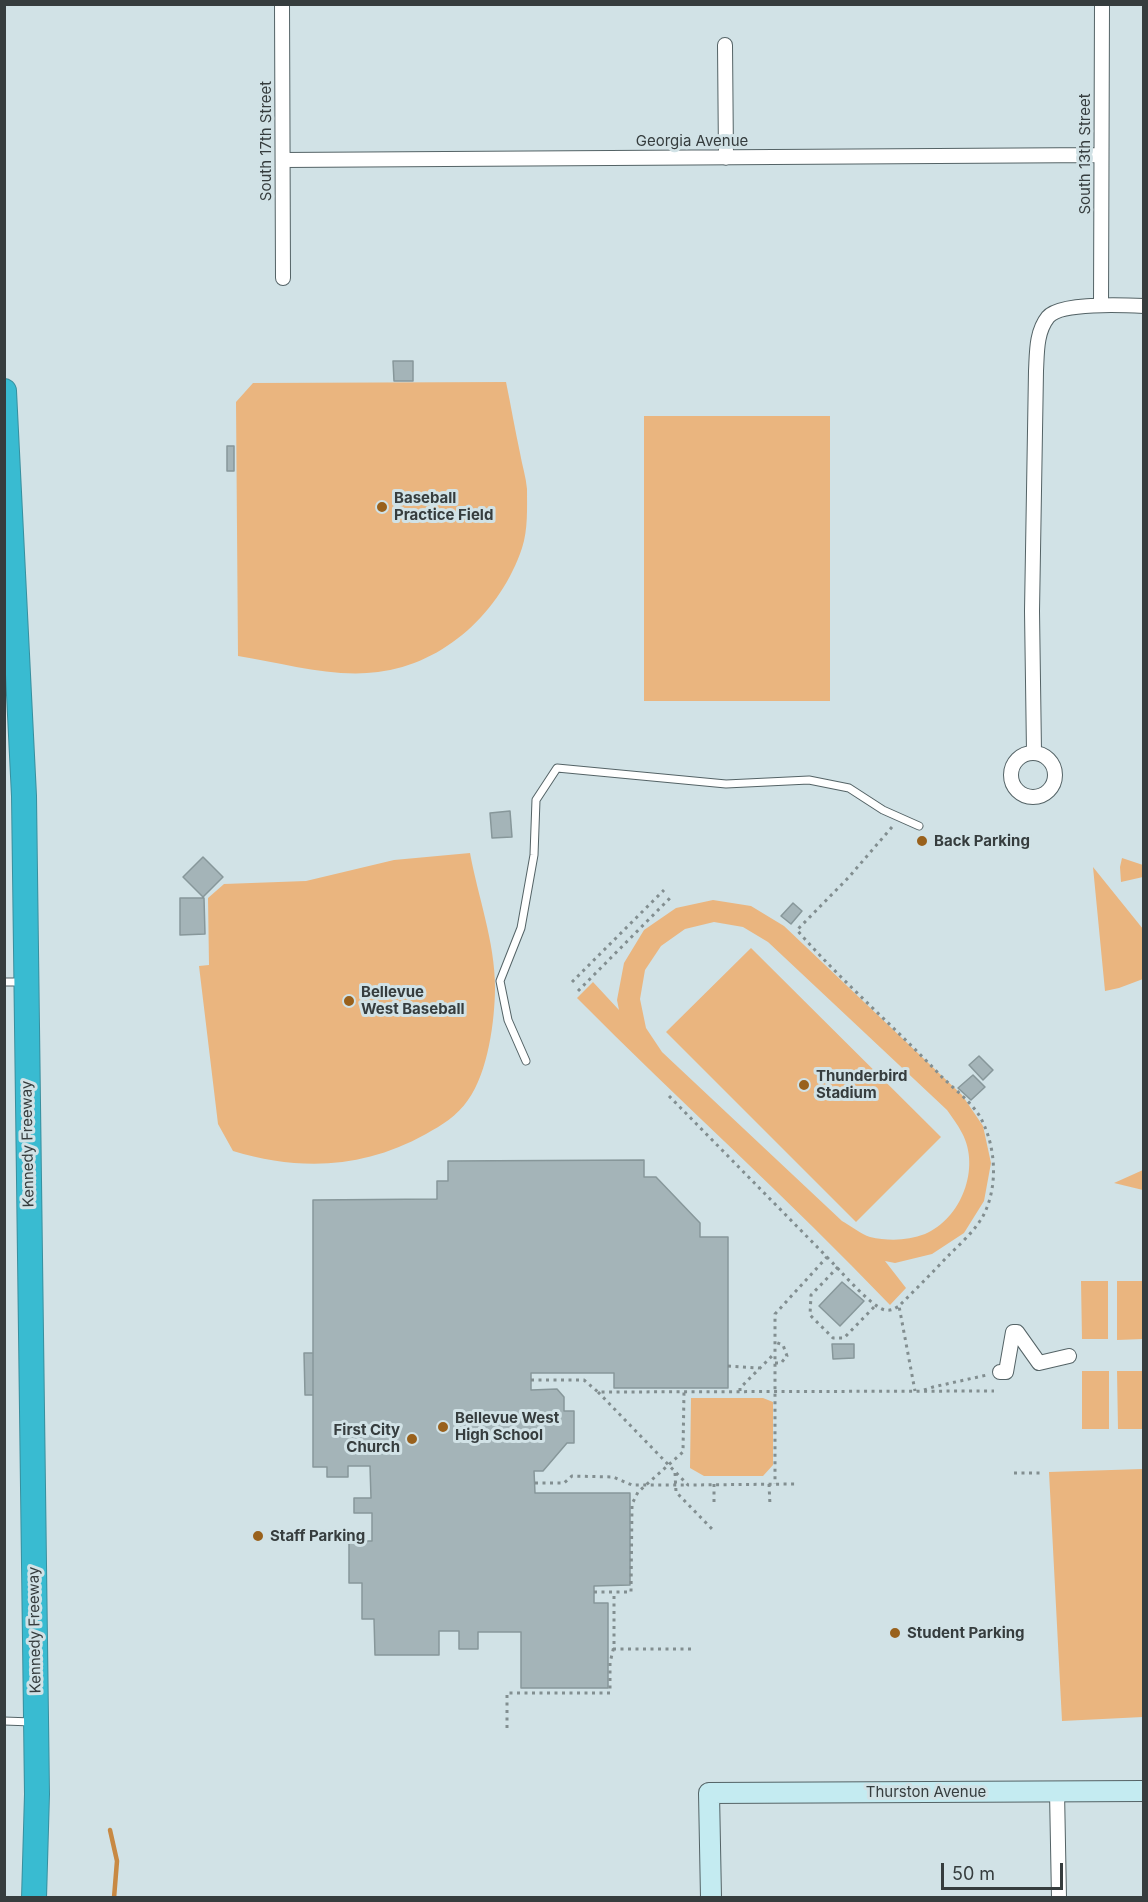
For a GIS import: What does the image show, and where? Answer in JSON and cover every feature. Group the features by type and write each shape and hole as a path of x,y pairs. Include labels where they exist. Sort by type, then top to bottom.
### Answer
{"highway":[{"name":"Kennedy Freeway","path":"4,391 24,796 15,982 36,1722 37,1794 34,1898"}],"street":[{"name":"South 17th Street","path":"282,4 283,278"},
{"name":"South 13th Street","path":"1101,305 1102,4"},
{"path":"725,45 726,158"},
{"name":"Georgia Avenue","path":"283,160 1101,155"},
{"path":"1034,752 1032,611 1038,338 1048,317 1056,310 1101,305 1143,306"},
{"path":"1000,1372 1006,1372 1013,1332 1017,1332 1039,1363 1069,1356"},
{"path":"1056,1791 1059,1898"},
{"name":"Thurston Avenue","path":"711,1898 709,1793 1143,1791"}],"lane":[{"path":"526,1061 508,1020 500,981 521,928 534,855 536,800 557,768 726,784 809,780 849,788 884,810 919,826"},
{"path":"4,1721 36,1722"}],"path":[{"path":"669,1096 875,1306 892,1310 899,1306 968,1236 983,1216 993,1175 988,1134 977,1113 892,1026 825,963 797,930 849,877 899,817"},
{"path":"572,982 664,890"},
{"path":"578,991 671,897"},
{"path":"775,1484 775,1314 827,1257"},
{"path":"838,1268 811,1295 810,1315 833,1338 844,1338 875,1306"},
{"path":"899,1306 915,1391"},
{"path":"775,1342 783,1344 787,1356 781,1363 775,1364"},
{"path":"741,1391 741,1388 775,1353"},
{"path":"728,1366 760,1368"},
{"path":"923,1391 1000,1372"},
{"path":"531,1380 584,1380 688,1485"},
{"path":"594,1592 631,1592 632,1504 638,1492 684,1452 684,1391"},
{"path":"598,1392 994,1391"},
{"path":"675,1471 676,1492 712,1529"},
{"path":"1014,1473 1044,1473"},
{"path":"535,1483 564,1483 572,1476 613,1477 632,1485 797,1484"},
{"path":"714,1484 714,1504"},
{"path":"769,1484 770,1504"},
{"path":"507,1728 507,1693 610,1693 614,1592"},
{"path":"613,1649 694,1649"}],"shaded area":[{"name":"Baseball Practice Field","path":"506,382 526,484 526,526 522,548 513,571 485,613 467,631 426,658 403,667 378,672 325,671 238,656 236,402 253,383"},
{"path":"644,416 830,416 830,701 644,701"},
{"name":"Bellevue West Baseball","path":"470,853 489,936 495,987 494,1015 489,1046 481,1076 464,1106 449,1120 402,1146 355,1160 307,1164 283,1162 233,1151 218,1124 199,966 209,965 208,898 224,884 306,881 394,860"},
{"path":"1122,858 1143,865 1143,877 1121,882"},
{"path":"1093,867 1143,929 1143,979 1105,991"},
{"path":"713,900 751,906 784,926 962,1095 983,1126 991,1163 984,1201 964,1233 932,1254 895,1263 885,1261 906,1288 890,1305 577,998 593,982 619,1010 617,1000 624,963 644,930 676,908","holes":["714,922 743,927 768,942 947,1110 957,1124 967,1147 968,1176 958,1205 938,1227 918,1236 891,1240 870,1237 842,1221 662,1052 646,1028 640,999 645,970 661,946 685,929"]},
{"name":"Thunderbird Stadium","path":"751,948 941,1137 856,1222 666,1032"},
{"path":"1143,1170 1143,1190 1114,1183"},
{"path":"1081,1281 1108,1281 1108,1339 1082,1339"},
{"path":"1117,1281 1143,1281 1143,1339 1117,1340"},
{"path":"1082,1371 1109,1371 1109,1429 1082,1429"},
{"path":"1117,1371 1143,1371 1143,1429 1118,1429"},
{"path":"691,1398 763,1398 773,1402 773,1465 763,1476 704,1476 690,1468"},
{"path":"1143,1469 1143,1717 1062,1721 1049,1472"}],"building":[{"path":"393,361 413,361 413,381 394,381"},
{"path":"227,446 234,446 234,471 227,471"},
{"path":"510,811 512,837 492,838 490,813"},
{"path":"203,857 223,877 203,897 183,877"},
{"path":"180,898 204,898 205,934 180,935"},
{"path":"793,903 802,911 791,924 781,916"},
{"path":"979,1056 993,1070 983,1080 969,1065"},
{"path":"973,1075 985,1087 971,1100 958,1088"},
{"name":"Bellevue West High School","path":"644,1160 644,1177 656,1177 700,1223 700,1237 728,1237 728,1388 614,1388 614,1373 531,1373 531,1390 557,1389 564,1397 564,1411 574,1411 574,1443 567,1443 543,1471 534,1471 535,1493 630,1493 630,1585 594,1586 594,1603 608,1603 608,1688 521,1688 521,1632 478,1632 478,1649 459,1649 459,1631 439,1631 439,1655 375,1655 374,1619 362,1619 362,1583 349,1583 349,1541 372,1541 372,1513 354,1513 354,1498 371,1498 370,1466 348,1466 348,1477 327,1477 327,1467 313,1467 313,1200 437,1199 437,1181 448,1181 448,1161"},
{"path":"842,1282 864,1301 840,1326 819,1306"},
{"path":"832,1344 854,1344 854,1358 833,1359"},
{"path":"304,1353 313,1353 313,1395 305,1395"}],"waterway":[{"path":"110,1830 117,1861 114,1898"}],"place":[{"name":"Baseball Practice Field","path":"382,507"},
{"name":"Back Parking","path":"922,841"},
{"name":"Bellevue West Baseball","path":"349,1001"},
{"name":"Thunderbird Stadium","path":"804,1085"},
{"name":"Bellevue West High School","path":"443,1427"},
{"name":"First City Church","path":"412,1439"},
{"name":"Staff Parking","path":"258,1536"},
{"name":"Student Parking","path":"895,1633"}]}
